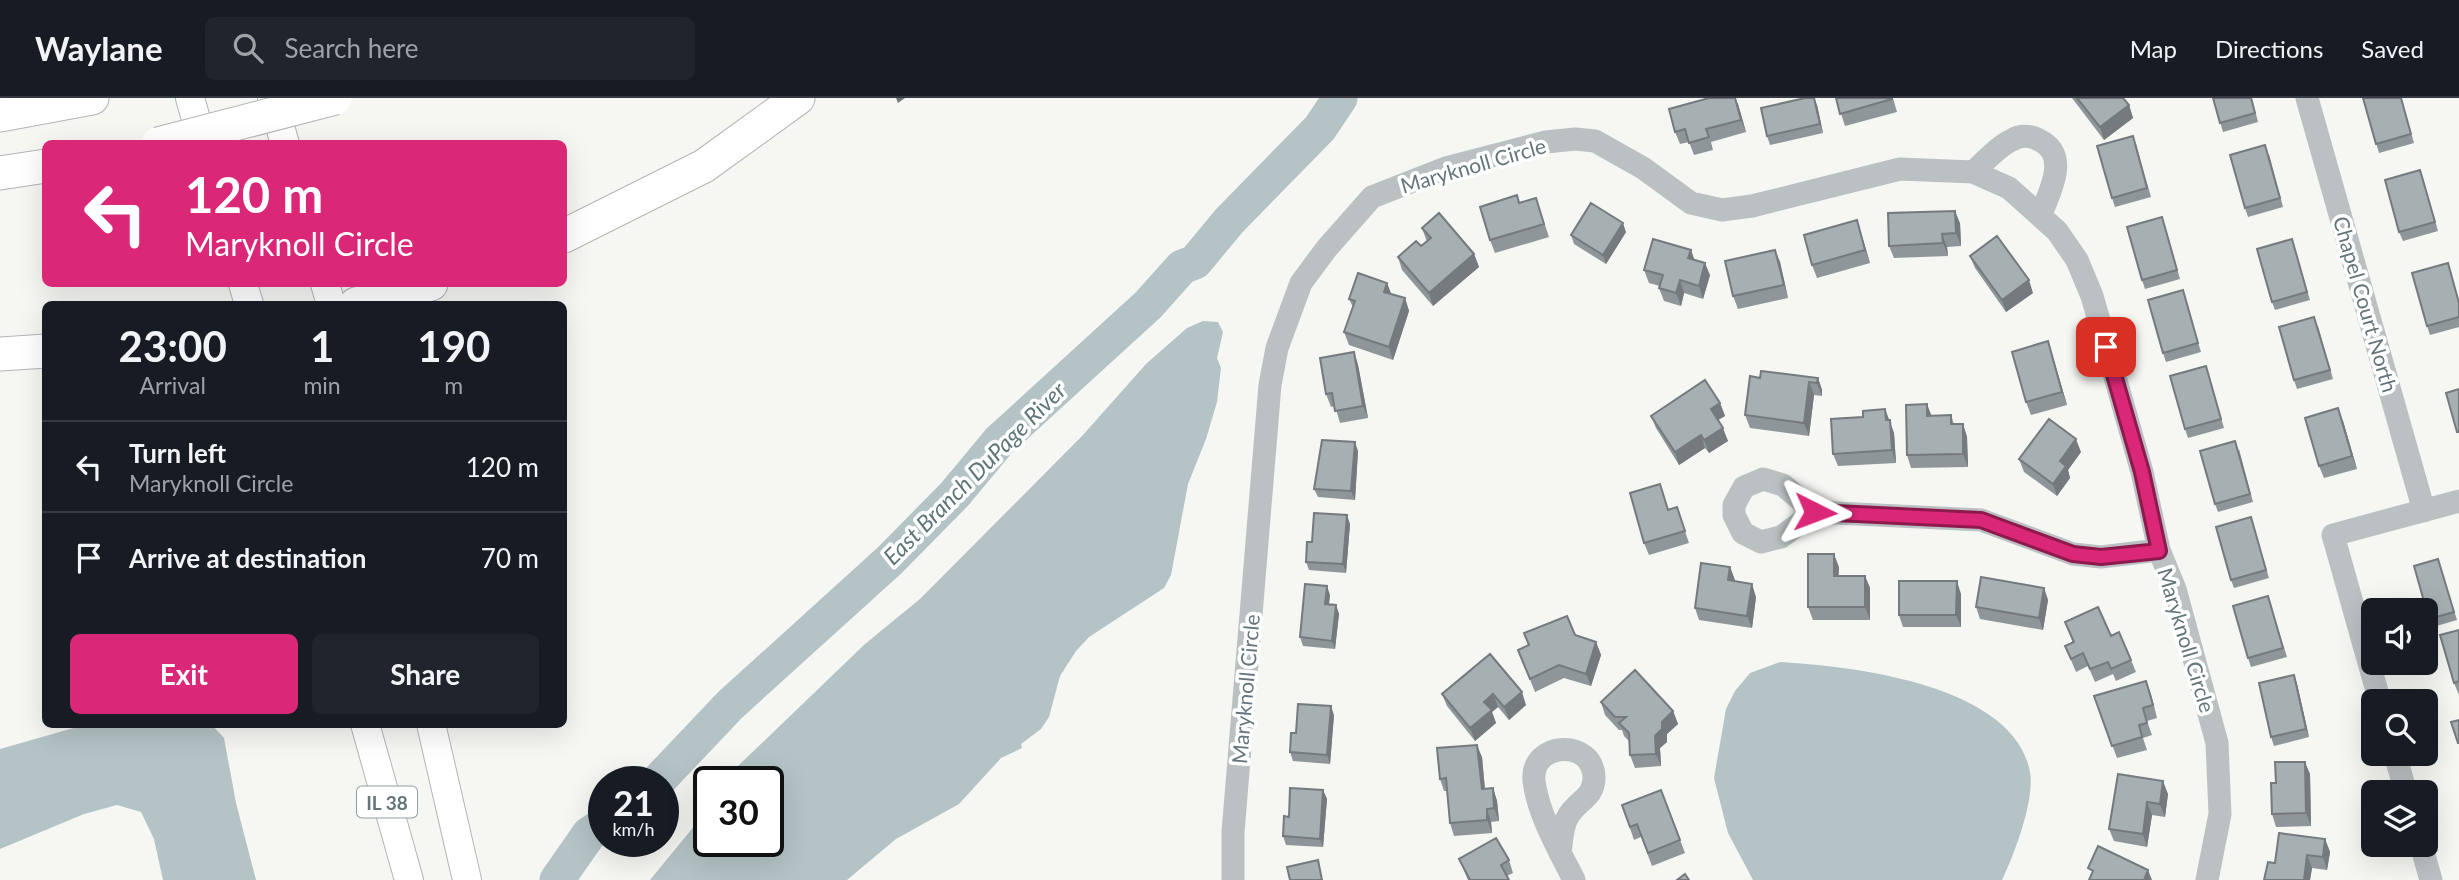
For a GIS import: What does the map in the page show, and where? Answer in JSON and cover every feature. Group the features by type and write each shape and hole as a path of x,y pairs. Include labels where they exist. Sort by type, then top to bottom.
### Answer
{"highway":[{"path":"0,115 92,98"},
{"path":"173,140 335,98"},
{"path":"567,235 705,166 798,98"},
{"path":"0,173 42,167"},
{"path":"367,301 421,287"},
{"path":"411,301 429,287"},
{"path":"0,355 42,351"},
{"path":"0,370 42,370"}],"main road":[{"path":"190,98 202,140"},
{"path":"272,98 284,140"},
{"name":"IL 38","path":"366,728 409,880"},
{"name":"IL 38","path":"432,728 467,880"}],"street":[{"name":"Chapel Court North","path":"2307,98 2424,511"},
{"path":"1973,172 2009,141 2019,137 2039,140 2054,155 2056,166 2041,214"},
{"name":"Maryknoll Circle","path":"1233,880 1233,832 1268,412 1277,348 1301,284 1372,197 1446,168 1546,142 1575,139 1595,141 1643,168 1691,203 1721,210 1752,206 1900,169 1973,172 2009,188 2041,214 2068,245 2086,279 2142,472 2159,551 2175,589 2217,743 2220,814 2207,880"},
{"path":"2376,689 2333,535 2459,501"},
{"path":"1815,512 1981,520 2073,554 2101,557 2159,551"},
{"path":"1560,853 1574,880"},
{"path":"2424,857 2431,880"}],"shaded area":[{"path":"1203,321 1218,322 1223,332 1217,358 1221,368 1217,402 1188,484 1171,575 1164,588 1089,637 1076,651 1060,676 1049,717 1041,729 1021,744 1022,748 1001,758 959,804 896,839 847,880 650,880 669,857 679,857 679,845 693,828 693,857 784,857 784,766 738,766 865,644 920,599 1083,435 1146,364 1187,328"},
{"path":"1780,662 1847,668 1886,675 1963,700 1994,718 2018,742 2030,772 2031,784 2027,812 2002,880 1753,880 1728,833 1714,778 1726,709 1735,691 1750,673"},
{"path":"74,728 215,728 224,738 236,803 256,880 163,880 154,839 141,812 117,805 84,814 0,849 0,749"}],"building":[{"path":"1709,98 1735,98 1741,120 1706,129 1709,137 1689,143 1685,129 1675,132 1669,109"},
{"path":"1814,98 1820,124 1767,136 1761,108"},
{"path":"1836,98 1892,98 1892,99 1840,114"},
{"path":"2077,98 2123,98 2129,105 2100,127"},
{"path":"2213,98 2251,98 2255,113 2220,123"},
{"path":"2363,98 2401,98 2411,134 2376,144"},
{"path":"2133,136 2147,188 2112,198 2097,146"},
{"path":"2265,145 2280,198 2245,208 2230,155"},
{"path":"2420,170 2435,222 2399,232 2385,180"},
{"path":"1517,195 1519,203 1536,198 1544,224 1490,240 1480,207"},
{"path":"1591,203 1623,223 1603,255 1571,235"},
{"path":"1955,211 1956,233 1942,234 1943,243 1889,246 1888,213"},
{"path":"1439,213 1474,254 1429,293 1398,257 1416,241 1421,246 1431,238 1422,228"},
{"path":"2162,217 2177,270 2142,280 2127,227"},
{"path":"1857,220 1865,250 1812,265 1804,235"},
{"path":"1997,236 2029,280 2002,300 1970,256"},
{"path":"1653,239 1691,250 1688,258 1705,263 1699,286 1680,280 1676,293 1659,288 1663,275 1644,270"},
{"path":"2292,239 2307,292 2272,302 2257,249"},
{"path":"1775,250 1784,285 1733,296 1725,261"},
{"path":"2448,263 2459,303 2459,317 2427,326 2412,273"},
{"path":"1358,273 1387,283 1384,292 1405,298 1389,347 1344,332 1355,301 1349,299"},
{"path":"2183,290 2198,343 2163,353 2148,300"},
{"path":"2314,317 2330,370 2294,380 2279,327"},
{"path":"2048,341 2062,392 2026,402 2012,352"},
{"path":"1354,352 1363,406 1335,411 1332,393 1326,394 1320,358"},
{"path":"2206,366 2221,419 2185,429 2170,376"},
{"path":"1761,371 1818,378 1817,383 1809,382 1804,423 1745,415 1750,376 1760,378"},
{"path":"1705,380 1720,403 1711,409 1723,428 1704,440 1701,435 1675,452 1651,416"},
{"path":"2459,389 2459,432 2457,432 2446,393"},
{"path":"1927,404 1927,416 1951,415 1951,424 1963,424 1963,454 1907,455 1906,405"},
{"path":"2338,408 2352,456 2319,466 2305,418"},
{"path":"1885,409 1886,420 1890,420 1892,450 1833,454 1831,419 1863,417 1863,411"},
{"path":"2049,419 2076,439 2060,461 2066,466 2053,484 2019,459"},
{"path":"1322,440 1355,442 1351,491 1314,489"},
{"path":"2235,441 2250,494 2215,504 2200,451"},
{"path":"1660,484 1668,510 1677,507 1685,531 1644,543 1630,493"},
{"path":"1314,513 1347,515 1343,564 1306,562 1307,542 1312,542"},
{"path":"2251,517 2266,570 2231,580 2216,527"},
{"path":"1808,554 1834,554 1834,576 1865,576 1865,607 1808,607"},
{"path":"2438,559 2454,612 2438,616 2438,598 2423,598 2414,566"},
{"path":"1701,563 1730,567 1728,580 1752,584 1747,616 1695,608"},
{"path":"1981,577 2044,588 2039,618 1976,607"},
{"path":"1899,581 1957,581 1956,615 1899,615"},
{"path":"1305,584 1327,586 1325,604 1336,605 1332,641 1300,637"},
{"path":"2268,596 2283,648 2248,658 2233,606"},
{"path":"2098,607 2111,636 2119,632 2131,660 2111,669 2108,662 2090,669 2083,653 2071,659 2065,646 2074,642 2065,622"},
{"path":"1567,616 1575,635 1596,642 1586,674 1559,665 1530,679 1518,650 1529,645 1524,633"},
{"path":"2459,630 2459,681 2454,683 2440,635"},
{"path":"1490,654 1522,692 1504,707 1493,694 1484,702 1492,710 1470,728 1442,694"},
{"path":"1635,670 1673,711 1662,722 1662,729 1655,736 1656,754 1630,755 1629,733 1619,723 1626,717 1615,717 1601,702"},
{"path":"2294,675 2306,729 2271,737 2259,683"},
{"path":"2146,681 2153,705 2143,708 2147,723 2139,725 2142,737 2112,746 2094,696"},
{"path":"1298,704 1331,706 1327,755 1290,752 1291,733 1296,733"},
{"path":"2459,720 2459,743 2458,743 2451,722"},
{"path":"1477,745 1482,789 1493,788 1494,808 1487,809 1487,820 1450,823 1446,778 1440,779 1437,748"},
{"path":"2275,762 2305,762 2306,813 2272,814 2271,783 2276,783"},
{"path":"2118,774 2163,781 2160,804 2147,802 2143,834 2109,829"},
{"path":"1290,788 1323,790 1320,839 1283,836 1284,816 1289,817"},
{"path":"1661,790 1680,840 1648,853 1637,824 1630,827 1622,805"},
{"path":"2279,833 2325,839 2323,857 2307,855 2304,880 2264,880 2268,862 2275,863"},
{"path":"1496,838 1509,860 1501,865 1509,880 1470,880 1459,859"},
{"path":"2098,846 2148,870 2144,880 2089,880 2093,871 2088,868"},
{"path":"1318,860 1322,880 1290,880 1287,867"},
{"path":"1685,874 1689,880 1677,880"}],"waterway":[{"name":"East Branch DuPage River","path":"672,766 730,705 890,560 955,494 999,441 1148,305 1182,267 1195,262 1229,221 1320,128 1340,98"},
{"name":"East Branch DuPage River","path":"557,880 588,835"}],"route":[{"path":"1815,512 1981,520 2073,554 2101,557 2159,551 2142,472 2106,347"}]}
